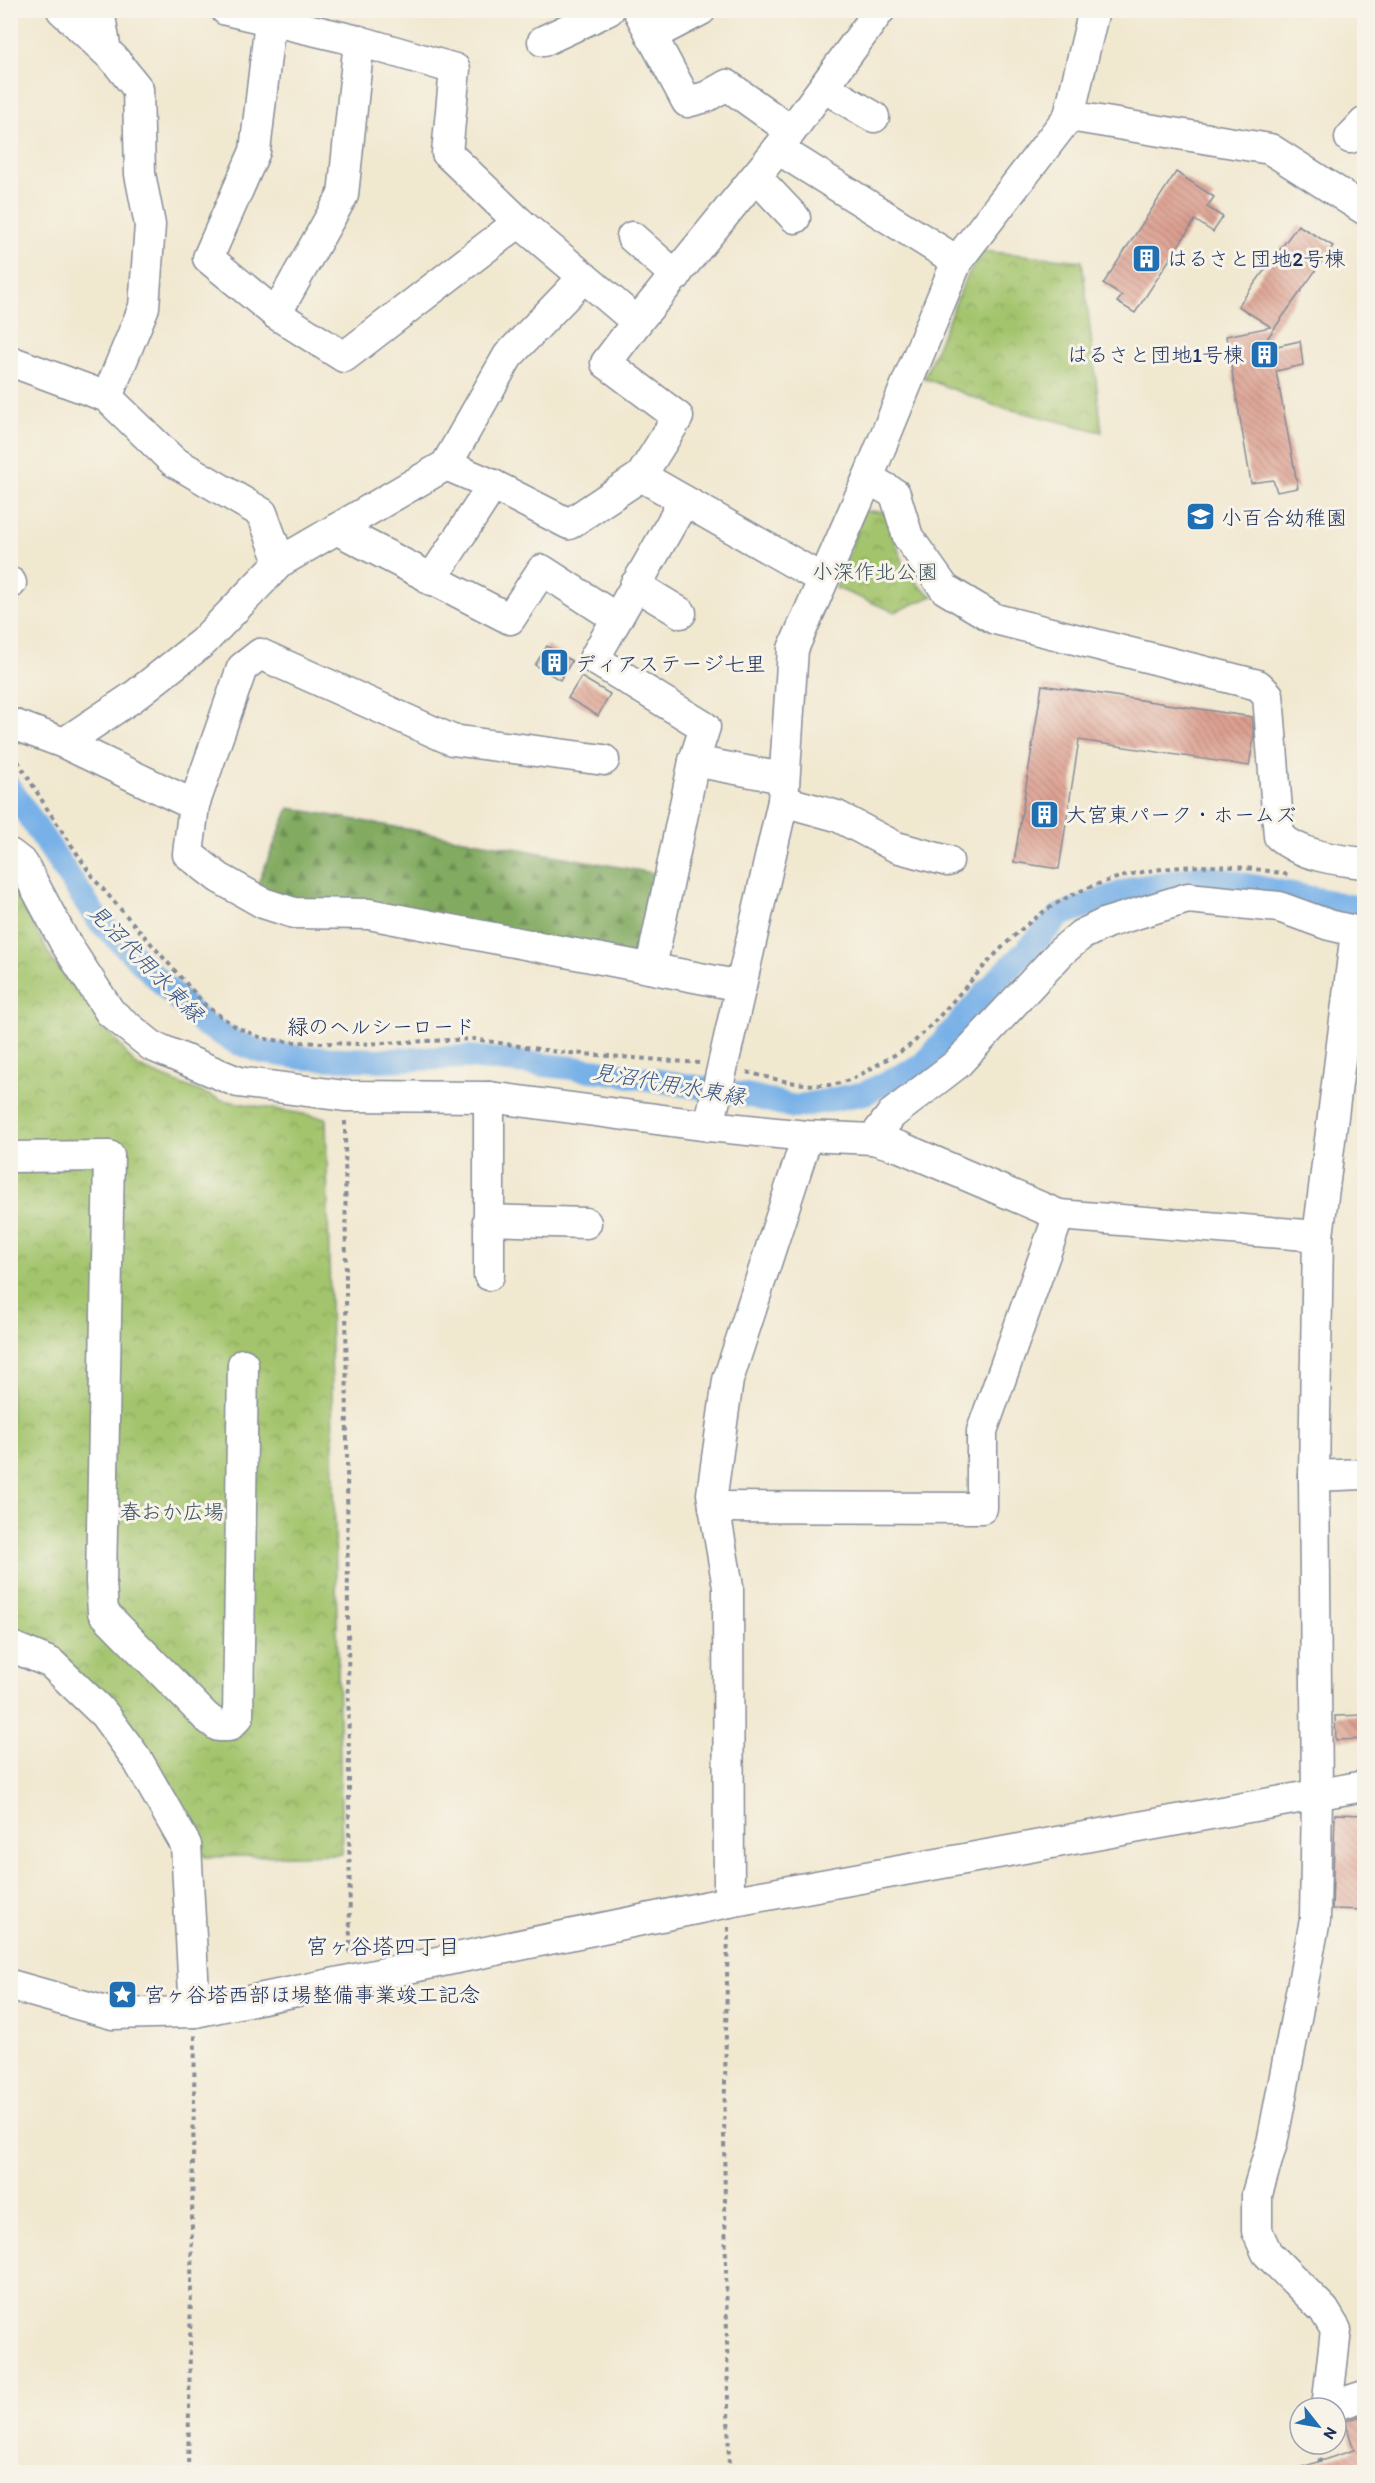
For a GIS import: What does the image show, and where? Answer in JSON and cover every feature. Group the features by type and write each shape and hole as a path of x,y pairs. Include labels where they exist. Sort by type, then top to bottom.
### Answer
{"street":[{"path":"62,10 106,51 138,89 140,174 150,225 144,307 108,397"},
{"path":"99,10 106,51"},
{"path":"226,10 359,41 455,69 447,153 519,222 636,322"},
{"path":"543,41 609,10"},
{"path":"701,10 645,23 687,102 706,97 727,86 785,140 957,261"},
{"path":"446,465 493,485 569,524 641,476 678,417 606,363 636,322 676,276 785,140 880,10"},
{"path":"710,1119 714,1067 741,986 783,790 793,649 868,478 957,261 1068,116 1094,10"},
{"path":"270,21 255,151 208,258 276,314 344,357 519,222"},
{"path":"276,314 343,195 359,41"},
{"path":"825,88 874,117"},
{"path":"1068,116 1270,149 1365,209"},
{"path":"756,177 795,218"},
{"path":"632,237 676,276"},
{"path":"64,743 133,697 203,642 280,561 446,465 508,356 584,278"},
{"path":"10,362 108,397 174,461 262,513 280,561"},
{"path":"641,476 822,579"},
{"path":"868,478 896,494 908,537 945,589 995,619 1258,684 1268,695 1279,836 1290,846 1328,858 1365,862"},
{"path":"431,580 493,485"},
{"path":"651,968 694,761 705,727 594,659 684,501"},
{"path":"336,529 510,619 542,570 616,618"},
{"path":"635,585 681,613"},
{"path":"203,642 242,668"},
{"path":"604,760 452,740 260,654 242,668 194,805 188,854 219,878 264,903 294,913 369,914 741,986"},
{"path":"10,723 64,743 194,805"},
{"path":"694,761 783,790 896,847 948,861"},
{"path":"10,854 23,864 64,941 110,1012 152,1046 238,1082 345,1096 489,1097 710,1119 806,1136 873,1139 900,1147 1059,1215 1318,1236"},
{"path":"873,1139 892,1114 957,1064 1061,952 1081,935 1106,923 1188,898 1279,907 1360,932 1318,1236 1314,1476 1317,1794 1315,1920 1272,2143 1257,2194 1257,2231 1266,2253 1324,2310 1336,2330 1327,2408 1365,2396"},
{"path":"489,1097 489,1275"},
{"path":"729,1902 729,1587 712,1494 728,1380 806,1143 806,1136"},
{"path":"10,1157 109,1156 101,1570 103,1612 206,1718 218,1726 229,1726 238,1717 243,1364"},
{"path":"714,1507 982,1508 982,1431 1059,1215"},
{"path":"488,1220 586,1223"},
{"path":"1314,1476 1365,1474"},
{"path":"10,1646 51,1664 104,1714 136,1759 186,1845 195,2012"},
{"path":"10,1985 113,2014 195,2012 729,1902 1365,1786"}],"path":[{"name":"緑のヘルシーロード","path":"10,748 94,879 206,1006 237,1028 264,1039 293,1042 359,1044 474,1039 558,1052 714,1067"},
{"path":"345,1096 350,1981"},
{"path":"729,1902 724,2136 729,2472"},
{"path":"188,2472 195,2012"},
{"path":"1318,2472 1320,2456"}],"green space":[{"path":"982,251 1082,261 1102,432 996,406 924,378 966,278"},
{"name":"小深作北公園","path":"864,511 885,512 908,570 914,580 933,596 895,612 836,588"},
{"path":"289,808 659,874 638,957 252,898"},
{"name":"春おか広場","path":"10,883 53,961 136,1066 221,1100 326,1118 342,1854 205,1857 133,1726 59,1656 11,1625"}],"building":[{"name":"はるさと団地2号棟","path":"1176,172 1214,197 1207,207 1223,217 1213,232 1195,220 1135,313 1117,302 1122,296 1103,284"},
{"name":"はるさと団地1号棟","path":"1298,225 1333,246 1259,350 1300,341 1303,365 1276,371 1298,488 1277,492 1273,480 1251,483 1226,336 1271,327 1238,306"},
{"name":"ディアステージ七里","path":"547,646 572,661 560,680 535,665"},
{"path":"581,677 610,694 598,716 568,698"},
{"name":"大宮東パーク・ホームズ","path":"1042,685 1252,717 1254,736 1249,766 1079,740 1059,869 1014,862"},
{"path":"1365,1715 1365,1739 1336,1740 1335,1716"},
{"path":"1335,1814 1365,1815 1365,1910 1332,1909"},
{"path":"1364,2415 1364,2472 1296,2472 1296,2469 1336,2456 1348,2456 1348,2452 1354,2450 1348,2431 1348,2420"}],"waterway":[{"name":"見沼代用水東縁","path":"10,788 98,920 203,1024 237,1043 263,1052 305,1058 384,1060 470,1057 600,1071 751,1096 795,1107 865,1093 922,1065 997,980 1061,915 1135,888 1204,876 1364,909"}],"place":[{"name":"はるさと団地2号棟","path":"1146,258"},
{"name":"はるさと団地1号棟","path":"1265,354"},
{"name":"小百合幼稚園","path":"1200,517"},
{"name":"ディアステージ七里","path":"554,663"},
{"name":"大宮東パーク・ホームズ","path":"1045,814"},
{"name":"宮ヶ谷塔西部ほ場整備事業竣工記念","path":"123,1994"}],"district":[{"name":"宮ヶ谷塔四丁目","path":"383,1946"}]}
